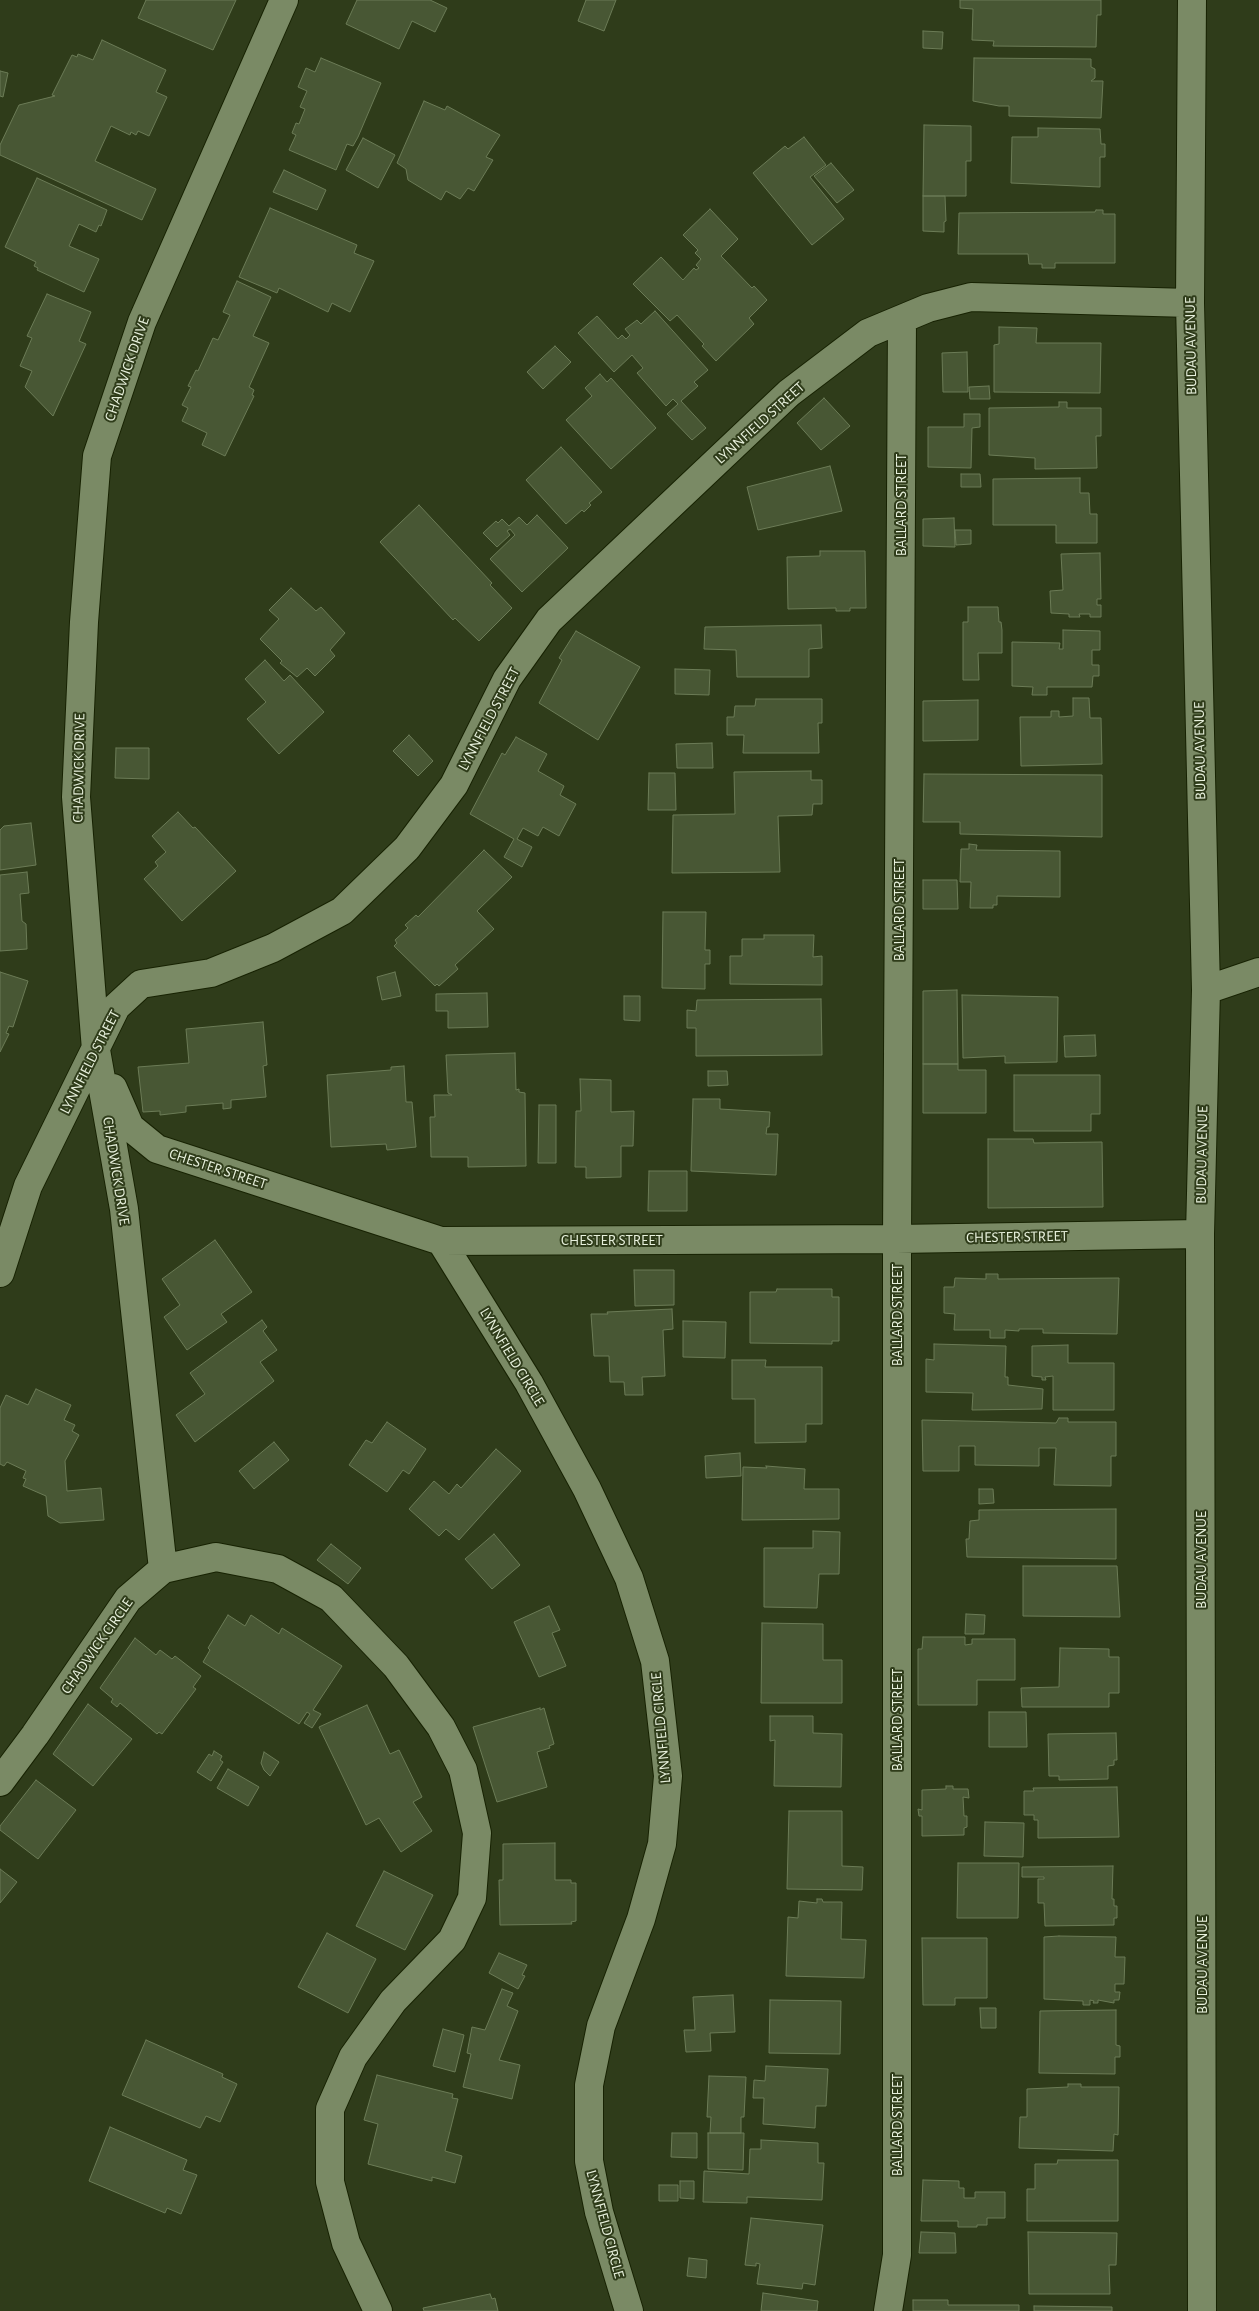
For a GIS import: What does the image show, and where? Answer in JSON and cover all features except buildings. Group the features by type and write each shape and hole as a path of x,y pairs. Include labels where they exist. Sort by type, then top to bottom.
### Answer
{"street":[{"name":"CHADWICK DRIVE","path":"163,1569 124,1210 96,1050 76,797 84,622 97,456 142,322 284,0"},
{"name":"BUDAU AVENUE","path":"1192,0 1190,303 1206,990 1200,1234 1202,2311"},
{"name":"LYNNFIELD STREET","path":"0,1272 28,1186 116,1007 141,984 211,973 273,948 342,911 408,848 454,785 507,679 549,620 789,393 868,333 928,308 971,297 1190,303"},
{"name":"BALLARD STREET","path":"888,2311 897,2256 897,1239 902,319"},
{"path":"1206,990 1259,972"},
{"name":"CHESTER STREET","path":"96,1050 130,1127 157,1149 441,1241 897,1239 1200,1234"},
{"name":"LYNNFIELD CIRCLE","path":"441,1241 528,1383 587,1489 629,1578 655,1661 668,1776 662,1844 642,1919 601,2026 589,2085 589,2161 599,2212 629,2311"},
{"name":"CHADWICK CIRCLE","path":"0,1782 35,1735 128,1599 163,1569 216,1557 278,1569 331,1598 396,1666 441,1727 463,1770 477,1833 472,1898 452,1940 394,2001 353,2057 330,2109 330,2182 346,2244 378,2311"}]}
